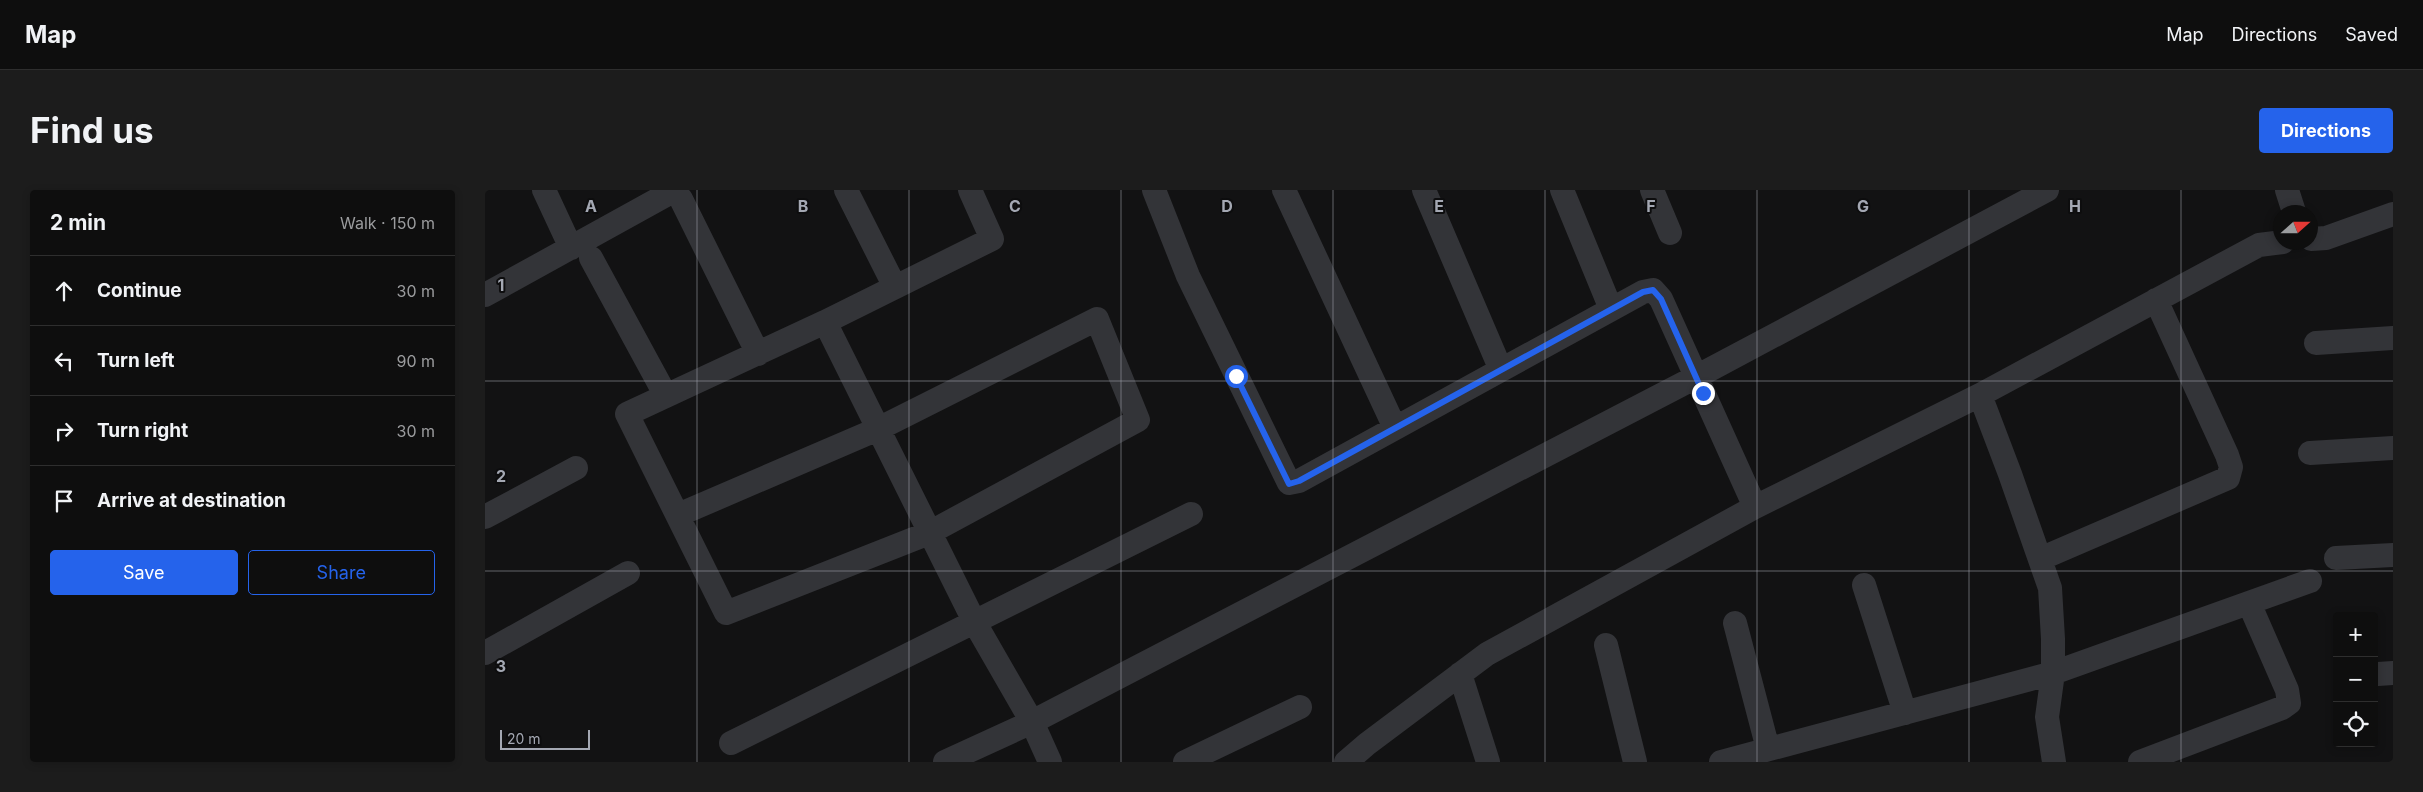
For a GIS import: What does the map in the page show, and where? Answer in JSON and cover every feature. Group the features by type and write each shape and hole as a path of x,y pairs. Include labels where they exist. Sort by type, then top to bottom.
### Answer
{"street":[{"path":"544,190 666,396"},
{"path":"846,190 895,287"},
{"path":"677,515 879,429 1097,319 1137,420 929,532 726,613 677,515 627,414 825,322 991,239 970,190"},
{"path":"1154,190 1187,276 1289,484 1299,481 1611,309 1643,292 1653,290 1661,299 1755,507"},
{"path":"1284,190 1395,428"},
{"path":"1424,190 1501,370"},
{"path":"1562,190 1611,309"},
{"path":"1652,190 1670,233"},
{"path":"945,762 1032,722 1695,377 2047,190"},
{"path":"2287,190 2292,205"},
{"path":"485,295 581,253 678,195 758,354"},
{"path":"2318,239 2326,238 2393,214"},
{"path":"1346,762 1367,744 1487,654 1755,507 1980,395 2259,245 2273,243"},
{"path":"2040,559 2228,478 2231,467 2227,455 2155,300"},
{"path":"825,322 975,623 1032,722 1050,762"},
{"path":"2316,343 2393,338"},
{"path":"1980,395 2050,588 2053,673 2047,717 2055,762"},
{"path":"2310,453 2393,448"},
{"path":"485,517 576,468"},
{"path":"731,743 1191,514"},
{"path":"2336,558 2393,555"},
{"path":"485,653 629,573"},
{"path":"1721,762 2053,673 2310,581"},
{"path":"1864,585 1905,713"},
{"path":"2140,762 2282,708 2289,703 2287,690 2249,603"},
{"path":"1735,623 1768,749"},
{"path":"1606,645 1635,762"},
{"path":"1460,674 1488,762"},
{"path":"1185,762 1300,707"}],"route":[{"path":"1236,376 1289,484 1299,481 1643,292 1653,290 1661,299 1703,393"}]}
